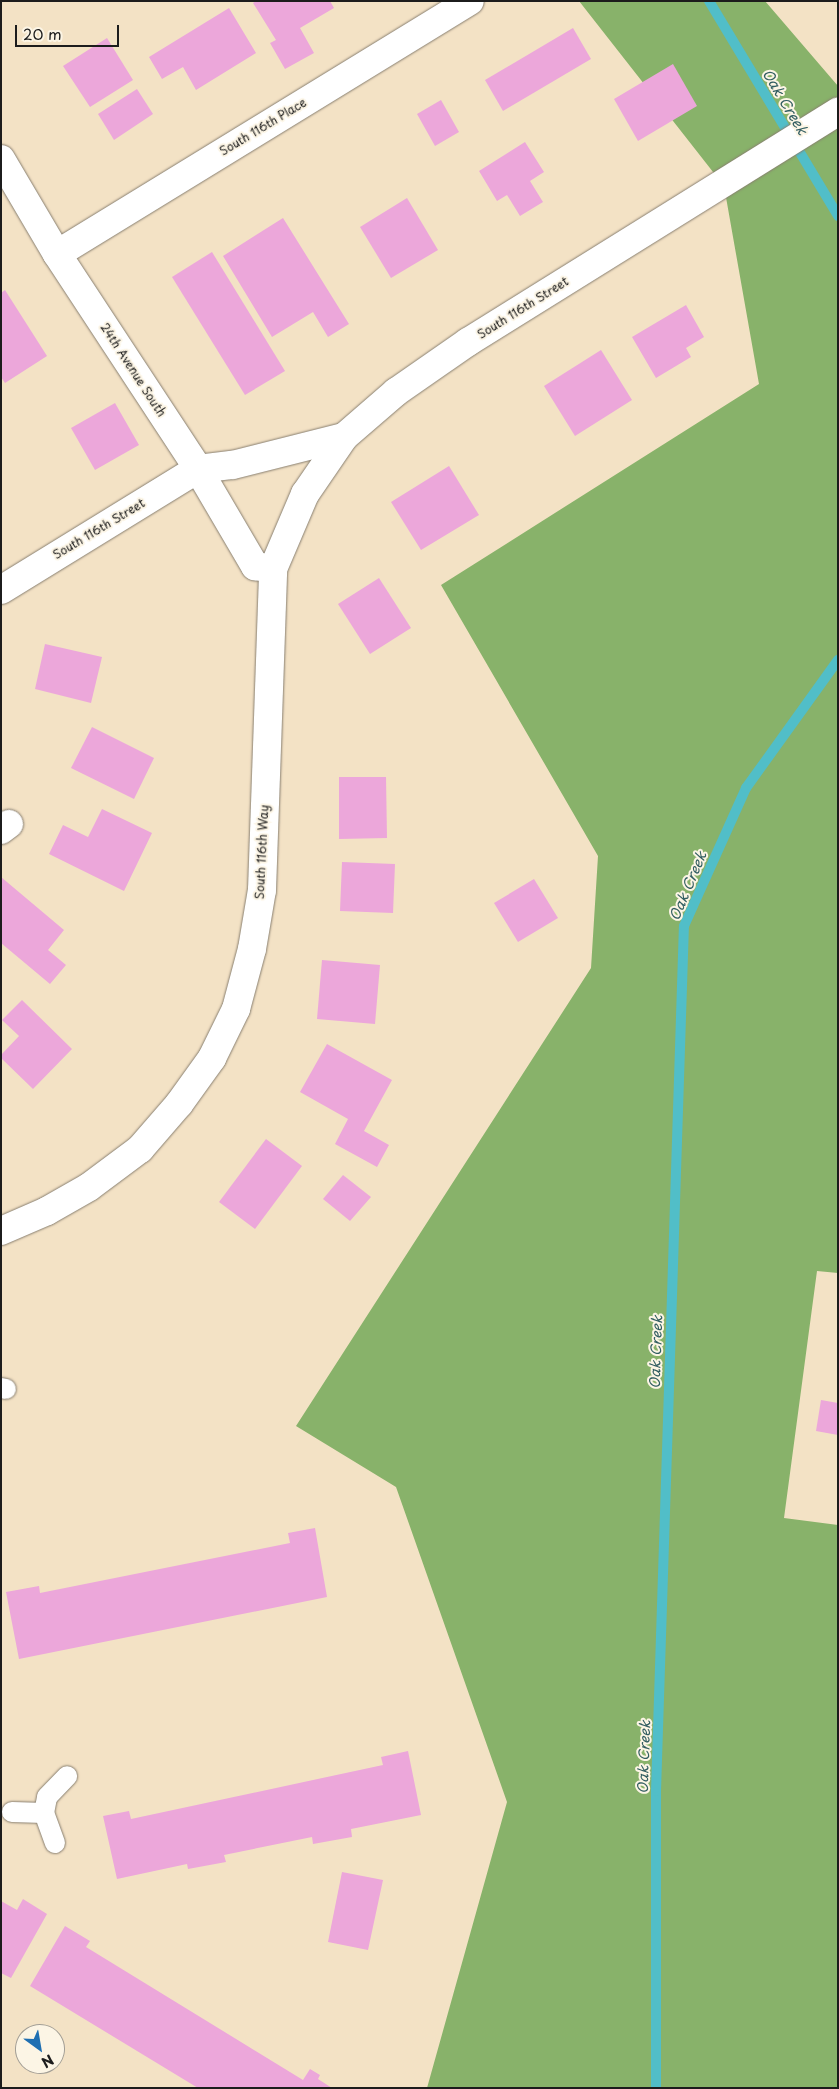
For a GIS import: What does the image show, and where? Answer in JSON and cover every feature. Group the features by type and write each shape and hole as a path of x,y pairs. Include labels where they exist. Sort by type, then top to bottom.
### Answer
{"street":[{"name":"South 116th Place","path":"57,254 470,1"},
{"name":"South 116th Street","path":"273,569 305,494 344,437 396,392 468,342 611,254 659,221 838,112"},
{"name":"24th Avenue South","path":"1,159 57,254 198,469 255,566 273,569"},
{"path":"198,469 233,465 344,437"},
{"name":"South 116th Street","path":"1,590 198,469"},
{"name":"South 116th Way","path":"1,1231 47,1211 89,1187 140,1149 179,1104 212,1058 236,1009 252,949 262,890 273,569"}],"lane":[{"path":"55,1843 44,1813 47,1798 66,1776"},
{"path":"12,1812 44,1813"}],"green space":[{"path":"579,1 765,1 838,86 838,1273 817,1271 784,1518 838,1525 838,2088 427,2088 507,1802 396,1487 296,1426 591,968 598,856 441,585 759,384 724,186"}],"building":[{"path":"256,1 330,1 334,8 300,28 314,53 285,69 270,43 276,40 253,3"},
{"path":"229,8 256,53 196,90 183,67 162,79 149,57"},
{"path":"573,28 591,59 503,111 485,80"},
{"path":"107,38 133,80 90,107 63,66"},
{"path":"673,64 697,106 638,141 614,99"},
{"path":"137,89 153,114 114,140 98,114"},
{"path":"441,100 459,132 435,146 417,114"},
{"path":"525,142 544,172 530,181 543,202 520,216 507,195 497,201 479,171"},
{"path":"407,198 438,250 391,278 360,227"},
{"path":"283,218 349,324 328,337 313,312 272,337 223,256"},
{"path":"212,252 285,371 245,395 172,277"},
{"path":"5,290 47,356 5,383 1,377 1,293"},
{"path":"686,305 704,337 686,348 691,357 656,378 632,337"},
{"path":"601,350 632,400 575,436 544,386"},
{"path":"115,403 139,445 95,470 71,428"},
{"path":"449,466 479,515 421,550 391,502"},
{"path":"379,578 411,628 370,654 338,604"},
{"path":"45,644 102,657 91,703 35,689"},
{"path":"92,727 154,758 134,799 71,768"},
{"path":"339,777 386,777 387,838 339,839"},
{"path":"102,809 152,833 124,891 49,854 63,825 88,837"},
{"path":"342,862 395,864 393,913 340,911"},
{"path":"1,877 64,930 48,950 66,965 50,984 1,943"},
{"path":"534,879 558,918 518,942 494,903"},
{"path":"322,960 380,965 375,1024 317,1019"},
{"path":"22,1000 72,1049 33,1089 1,1058 1,1055 19,1036 2,1020"},
{"path":"327,1044 392,1080 364,1131 389,1145 377,1167 335,1144 348,1119 300,1092"},
{"path":"266,1139 302,1166 255,1229 219,1202"},
{"path":"343,1175 371,1197 350,1221 323,1199"},
{"path":"821,1400 838,1403 838,1435 816,1431"},
{"path":"315,1528 327,1597 19,1659 6,1592 39,1586 40,1593 290,1543 288,1533"},
{"path":"408,1751 421,1815 351,1829 352,1837 313,1844 312,1837 224,1855 226,1862 188,1869 187,1864 117,1879 103,1816 129,1811 131,1819 383,1765 381,1757"},
{"path":"342,1872 383,1880 368,1950 328,1942"},
{"path":"23,1899 47,1914 11,1978 1,1973 1,1901 17,1910"},
{"path":"65,1926 90,1941 86,1947 303,2080 310,2069 320,2075 318,2079 332,2088 198,2088 30,1986"}],"waterway":[{"name":"Oak Creek","path":"709,1 838,216"},
{"name":"Oak Creek","path":"656,2088 656,1791 684,926 746,788 838,660"}]}
